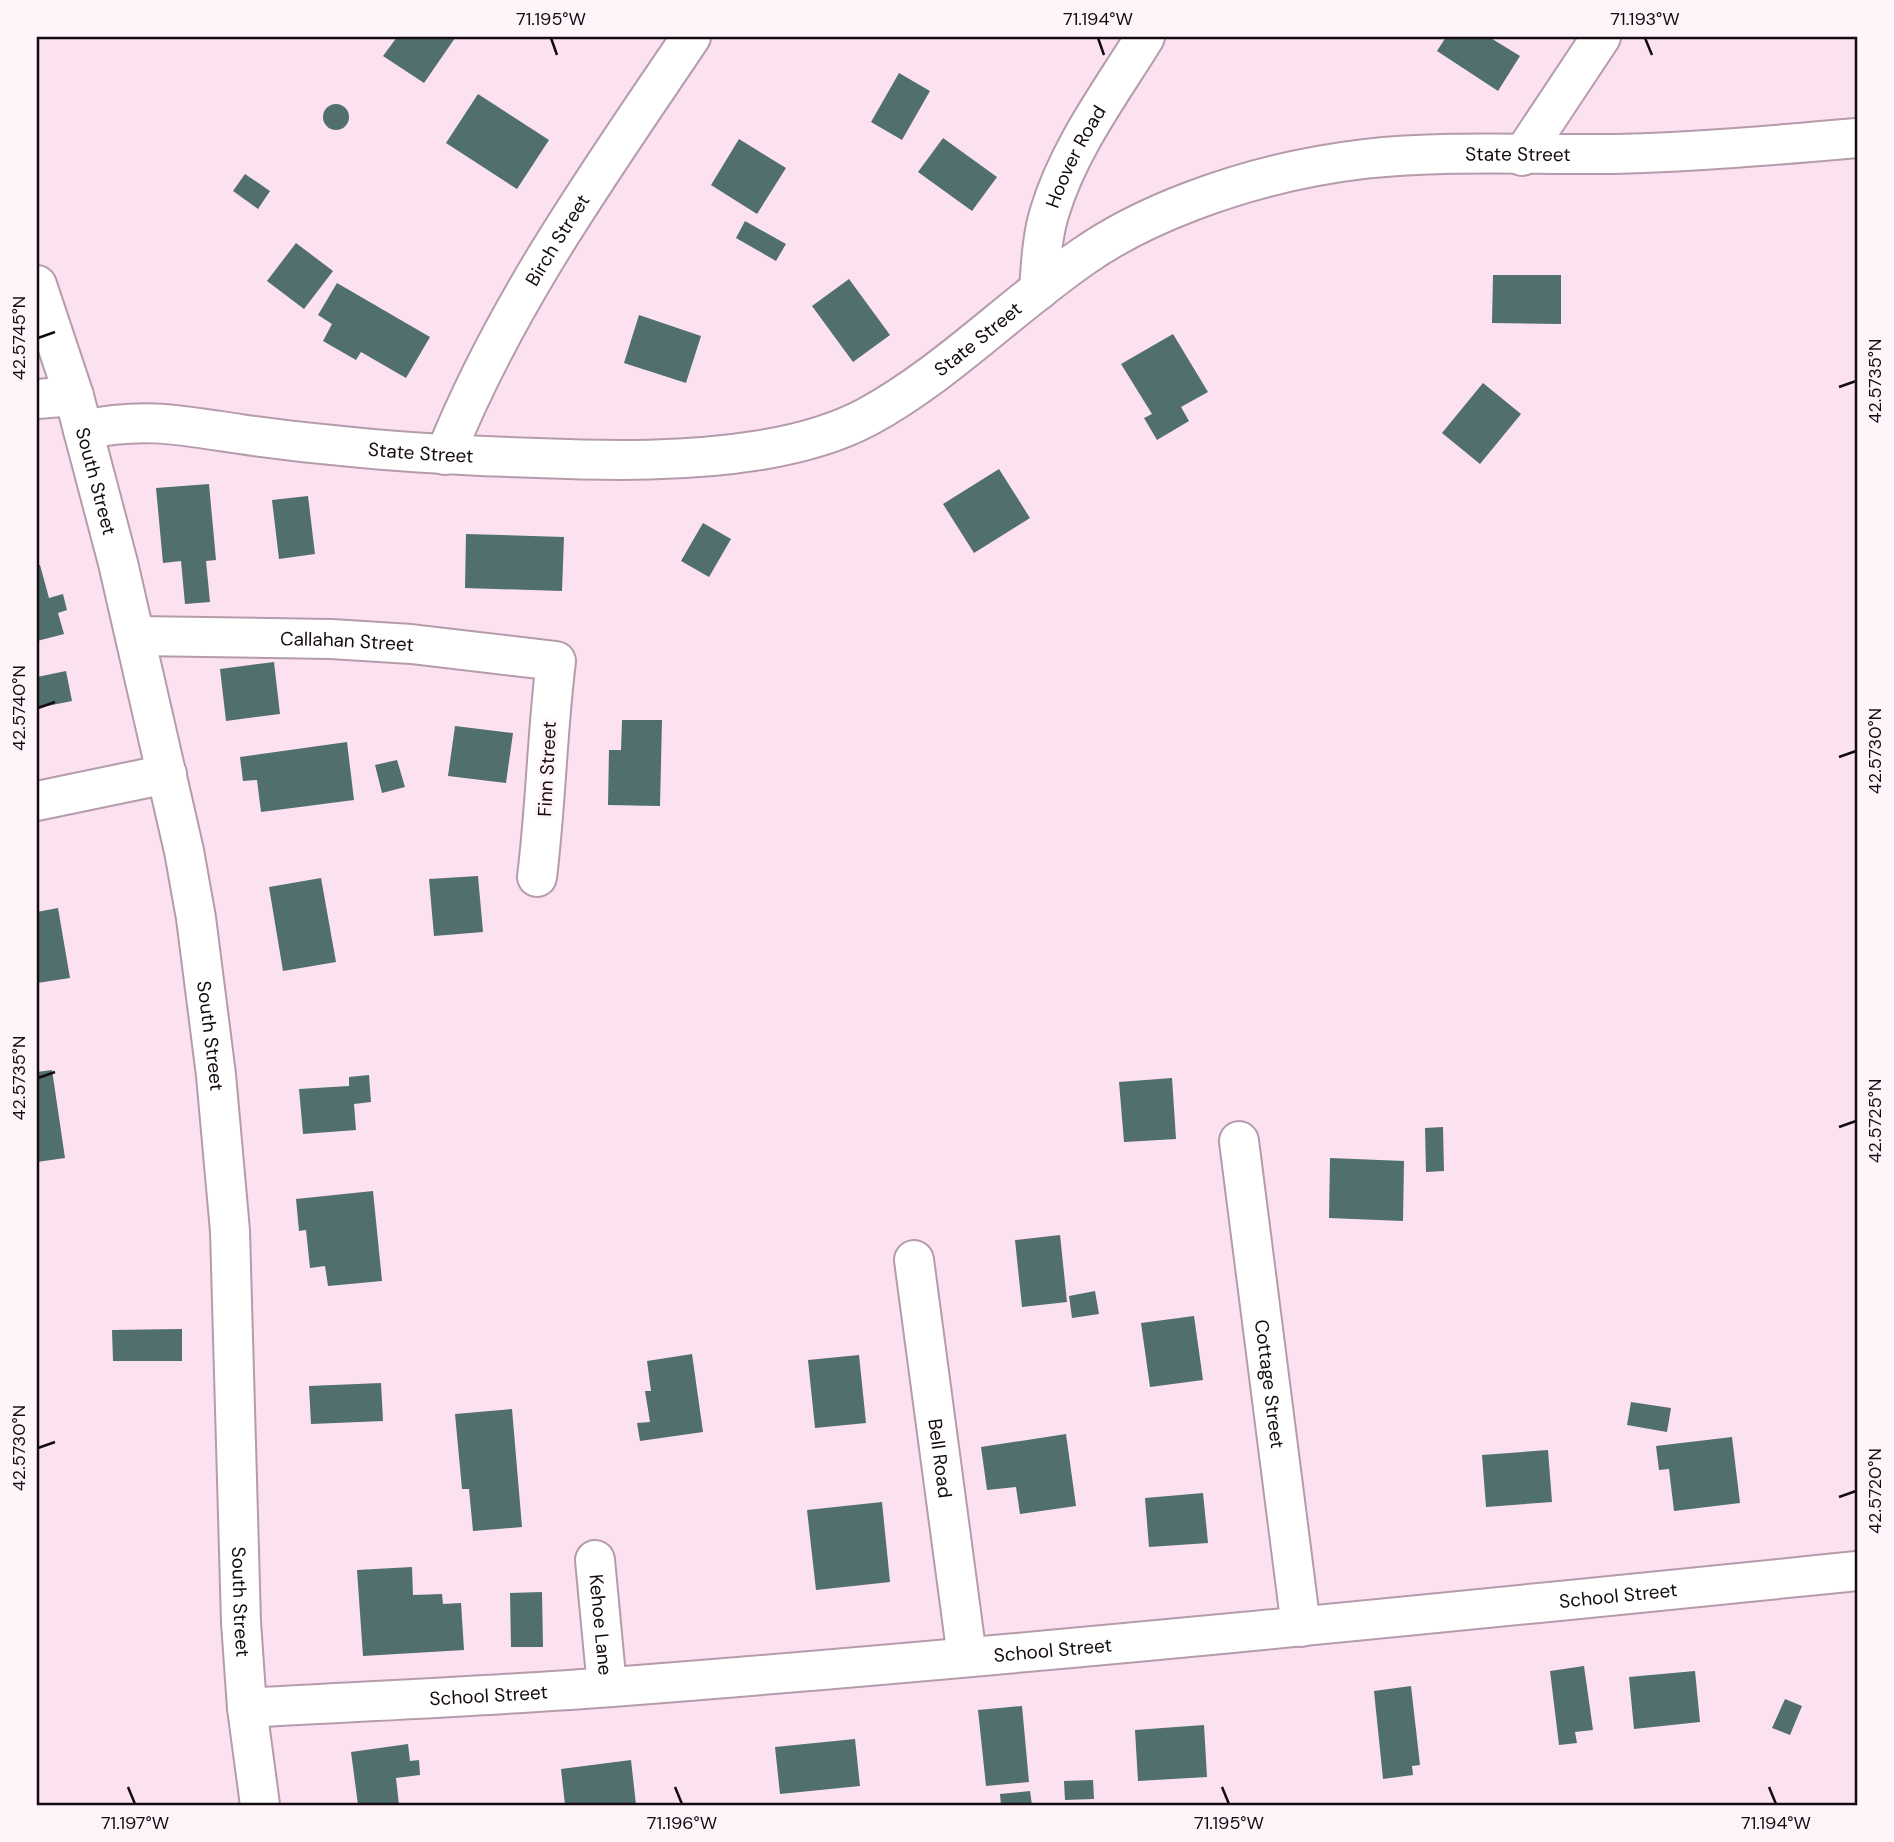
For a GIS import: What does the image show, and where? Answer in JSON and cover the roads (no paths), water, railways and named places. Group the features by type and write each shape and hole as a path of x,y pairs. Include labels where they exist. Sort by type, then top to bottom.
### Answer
{"street":[{"name":"Birch Street","path":"445,455 475,385 531,280 575,209 691,37"},
{"name":"Hoover Road","path":"1039,290 1042,245 1049,212 1061,179 1145,37"},
{"path":"1522,156 1601,37"},
{"name":"State Street","path":"37,399 79,413 124,423 186,424 240,434 445,455 637,461 761,450 817,438 864,419 908,392 1087,254 1139,224 1191,201 1250,181 1308,167 1367,159 1435,155 1652,153 1857,138"},
{"name":"South Street","path":"37,285 79,413 137,636 196,918 226,1171 238,1545 247,1708 260,1805"},
{"name":"Callahan Street","path":"137,636 331,639 556,661"},
{"name":"Finn Street","path":"537,877 545,814 548,724 556,661"},
{"path":"37,801 167,774"},
{"name":"Cottage Street","path":"1238,1141 1301,1627"},
{"name":"Bell Road","path":"914,1260 967,1657"},
{"name":"Kehoe Lane","path":"595,1560 607,1688"},
{"name":"School Street","path":"247,1708 607,1688 1301,1627 1857,1571"}]}
